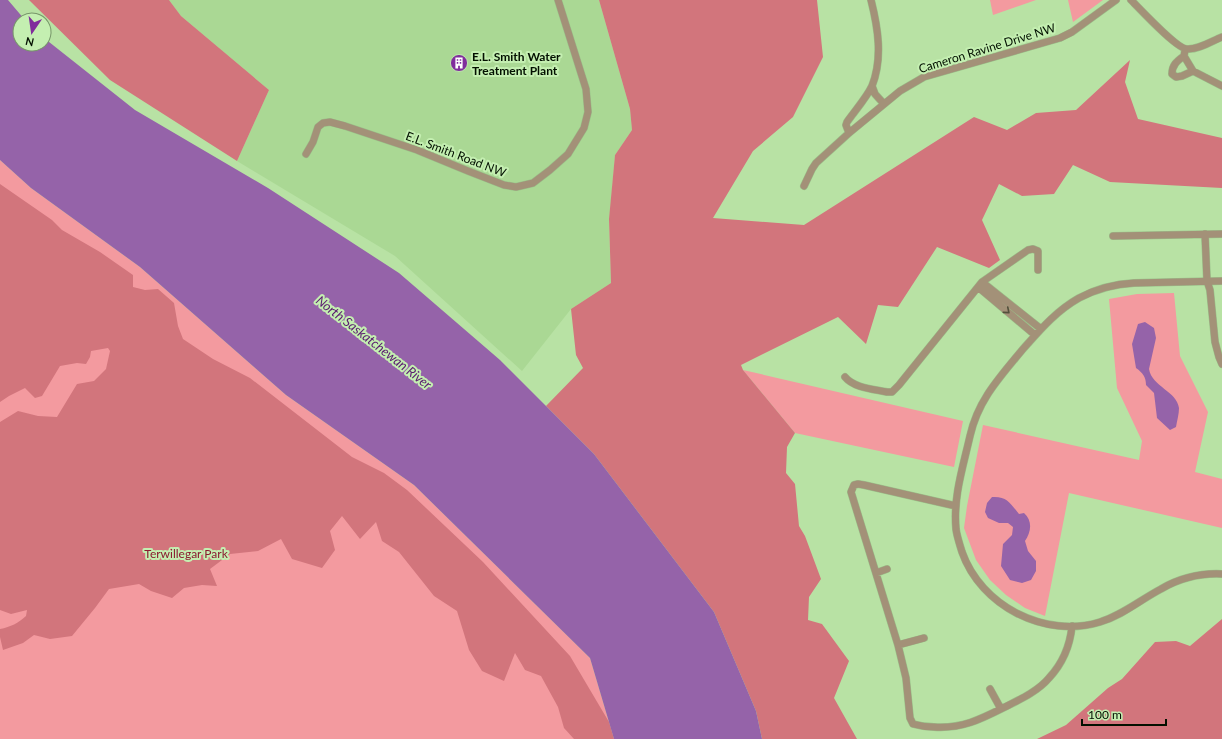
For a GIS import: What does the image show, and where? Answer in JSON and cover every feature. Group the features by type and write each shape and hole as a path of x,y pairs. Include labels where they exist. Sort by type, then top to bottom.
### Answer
{"street":[{"name":"E.L. Smith Road NW","path":"306,154 313,142 318,127 323,123 330,122 417,150 504,185 516,187 533,183 568,154 584,128 588,112 586,89 558,0"},
{"path":"849,133 846,125 847,122 872,86 878,63 878,35 871,0"},
{"name":"Cameron Ravine Drive NW","path":"804,186 816,163 900,90 924,78 1060,38 1072,32 1116,0"},
{"path":"1131,0 1185,53 1193,71 1222,86"},
{"path":"1193,71 1176,77 1172,74 1172,69 1175,64 1185,53 1222,37"},
{"path":"872,86 875,94 884,104"},
{"path":"1205,234 1207,281 1210,290 1215,342 1222,364"},
{"path":"1112,236 1222,234"},
{"path":"844,377 849,382 867,388 892,392 980,284 1028,250 1033,249 1038,251 1038,270"},
{"path":"1222,281 1134,282 1107,287 1092,292 1073,302 1051,318 995,382 981,404 971,429 957,493 956,506 956,530 965,558 981,585 992,597 1005,607 1033,620 1047,624 1064,627 1098,623 1126,611 1162,588 1179,580 1198,575 1222,574"},
{"path":"980,284 1041,329"},
{"path":"980,284 1035,335"},
{"path":"956,506 858,484 854,485 851,492 898,644 906,678 910,718 913,724 918,726 953,727 975,722 1028,695 1049,679 1061,663 1071,639 1072,626"},
{"path":"876,573 887,569"},
{"path":"898,644 924,638"},
{"path":"990,689 1001,709"}],"shaded area":[{"path":"169,0 599,0 630,109 632,130 615,155 609,223 611,283 571,309 522,371 395,256 237,161 269,90 181,16"}],"green space":[{"path":"29,0 169,0 181,16 269,90 237,161 110,80 52,23 52,12 41,12"},
{"path":"599,0 817,0 823,57 793,117 753,151 713,218 804,225 974,117 1007,130 1036,113 1076,110 1130,60 1125,82 1138,119 1222,138 1222,188 1110,182 1073,165 1054,194 1022,196 999,184 982,220 1000,260 989,268 937,247 898,307 878,305 866,344 838,317 741,365 743,370 795,433 787,447 786,473 795,484 799,526 805,536 821,579 809,597 808,620 822,624 849,661 834,698 857,739 762,739 756,711 714,612 594,454 546,406 583,368 576,355 571,309 611,283 609,219 615,155 632,130 630,109"},
{"path":"990,0 1036,0 993,15"},
{"path":"1068,0 1103,0 1073,22"},
{"name":"Terwillegar Park","path":"0,160 31,188 140,267 286,395 414,485 590,658 614,739 0,739"},
{"path":"0,184 52,220 62,230 100,252 133,275 133,287 145,290 158,289 174,303 178,326 183,339 213,359 250,378 352,457 384,473 407,490 483,562 570,656 609,722 614,739 574,739 564,728 558,707 541,676 525,670 515,653 504,681 482,671 469,650 457,611 434,596 399,552 382,541 376,522 360,539 342,516 330,531 335,550 322,568 292,559 281,539 258,551 230,554 210,569 217,586 202,585 184,588 172,598 151,591 139,584 109,589 72,636 50,639 34,635 23,643 3,650 0,629 11,626 20,621 26,616 27,610 11,614 0,610 0,422 18,411 38,416 57,417 77,384 94,381 106,369 110,351 108,348 91,351 90,357 86,364 77,363 60,366 42,396 35,398 25,388 0,402"},
{"path":"1174,293 1180,356 1208,412 1195,472 1222,479 1222,528 1069,493 1045,616 1025,608 1006,595 990,580 976,560 964,528 983,425 1139,460 1142,441 1117,388 1109,299 1137,294"},
{"path":"743,370 963,421 954,467 795,433"},
{"path":"1222,619 1222,739 1037,739 1066,725 1108,688 1122,679 1155,642 1176,641 1190,646"}],"water":[{"name":"North Saskatchewan River","path":"0,0 8,0 18,12 12,12 12,52 52,52 52,44 135,110 268,188 399,273 500,360 594,454 714,612 756,711 762,739 614,739 590,658 414,485 286,395 140,267 31,188 0,160"},
{"path":"1145,322 1154,328 1156,338 1149,369 1151,375 1159,385 1174,397 1179,408 1176,427 1170,430 1157,418 1154,393 1146,385 1144,375 1136,368 1132,344 1138,324"},
{"path":"992,497 1005,499 1019,514 1024,513 1029,519 1030,530 1025,541 1028,551 1036,561 1036,571 1031,580 1022,583 1010,580 1001,566 1003,544 1012,535 1013,527 1008,523 999,523 988,518 985,512 987,503"}],"place":[{"name":"E.L. Smith Water Treatment Plant","path":"459,63"}]}
